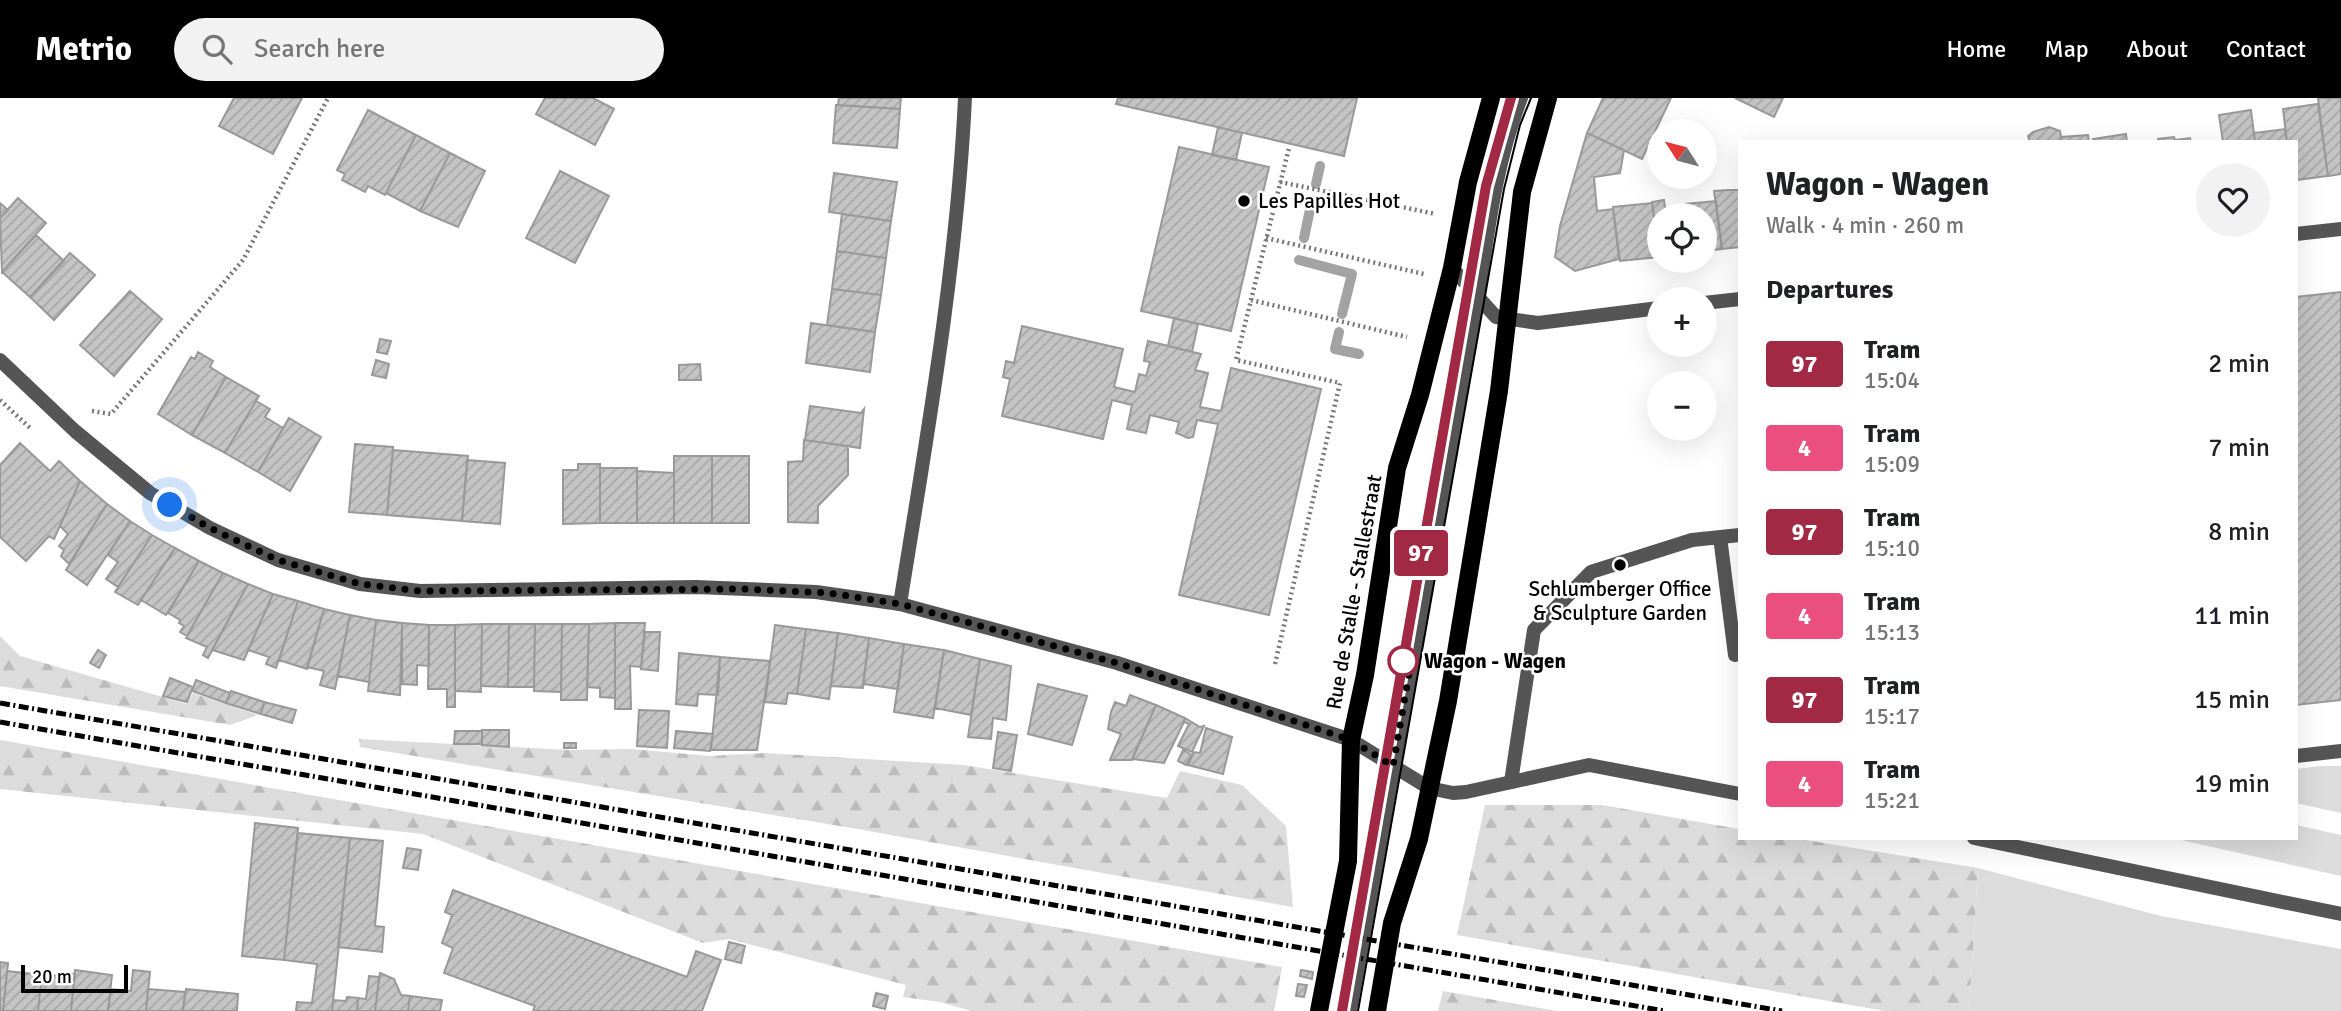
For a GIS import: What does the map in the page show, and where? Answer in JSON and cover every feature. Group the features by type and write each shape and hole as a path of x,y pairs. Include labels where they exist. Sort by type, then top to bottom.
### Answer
{"main road":[{"name":"Rue de Stalle - Stallestraat","path":"1319,1011 1349,861 1351,740 1365,675 1397,468 1420,395 1452,268 1468,182 1491,98"},
{"path":"1377,1011 1392,923 1413,862 1448,701 1499,391 1522,192 1548,98"}],"street":[{"path":"900,604 952,246 962,167 965,98"},
{"path":"1350,1011 1478,297 1495,187 1511,123 1521,98"},
{"path":"2298,234 2341,229"},
{"path":"1452,268 1496,317 1538,323 1647,309"},
{"path":"1717,302 1738,299"},
{"path":"0,360 75,431 150,492 210,528 278,560 360,584 420,591 696,587 816,592 900,604 1117,663 1351,740 1429,788 1453,793 1589,765 1738,794"},
{"path":"1511,782 1534,630 1591,572 1692,540 1738,535"},
{"path":"1720,537 1735,655 1738,654"},
{"path":"2298,756 2341,751"},
{"path":"1984,840 2341,914"}],"path":[{"path":"87,417 93,411 111,414 243,260 328,98"},
{"path":"1275,664 1340,383 1236,360 1289,148"},
{"path":"1280,182 1432,213"},
{"path":"1266,238 1420,273"},
{"path":"1251,300 1407,337"}],"green space":[{"path":"0,636 20,656 187,704 193,693 258,715 230,725 0,686"},
{"path":"359,739 569,750 631,749 710,756 766,753 964,765 1167,798 1180,771 1242,785 1286,826 1293,907 852,828 360,747"},
{"path":"0,740 1282,967 1274,1011 971,1011 940,1002 903,997 906,985 729,939 703,943 423,834 0,789"},
{"path":"2341,766 2341,813 2298,803 2298,769"},
{"path":"1485,805 1602,805 1738,829 1738,840 1805,840 1978,868 1969,1011 1885,1011 1457,935"},
{"path":"2298,825 2341,835 2341,876 2181,840 2298,840"},
{"path":"1978,868 2161,916 2341,949 2341,1011 1969,1011"},
{"path":"1443,991 1557,1011 1438,1011"}],"building":[{"path":"234,98 302,98 273,154 219,126"},
{"path":"545,98 593,98 614,109 595,145 536,114"},
{"path":"839,98 901,98 900,109 838,105"},
{"path":"1118,98 1357,98 1344,156 1116,104"},
{"path":"1603,98 1671,98 1661,119 1647,119 1647,148 1642,159 1587,133"},
{"path":"1735,98 1783,98 1774,117"},
{"path":"2318,98 2341,98 2341,174 2328,176"},
{"path":"2318,104 2328,176 2298,180 2298,140 2287,140 2283,109"},
{"path":"836,105 900,109 897,148 833,143"},
{"path":"368,110 416,135 385,195 368,186 365,192 342,180 345,174 337,170"},
{"path":"2251,110 2255,140 2223,140 2219,115"},
{"path":"1218,127 1242,133 1236,160 1212,155"},
{"path":"2049,127 2060,131 2062,140 2029,140 2028,136"},
{"path":"2285,129 2287,140 2255,140 2254,133"},
{"path":"1587,133 1624,150 1620,173 1594,177 1597,211 1613,209 1619,259 1575,271 1555,257 1560,226"},
{"path":"2126,134 2127,140 2093,140"},
{"path":"416,135 450,153 420,211 386,193"},
{"path":"2088,135 2089,140 2062,140 2061,137"},
{"path":"2174,137 2175,140 2158,140"},
{"path":"1179,147 1269,167 1231,331 1141,311"},
{"path":"450,153 485,171 458,227 420,211"},
{"path":"560,171 609,196 575,263 526,238"},
{"path":"834,173 897,182 891,221 829,212"},
{"path":"1738,190 1738,247 1722,249 1714,191"},
{"path":"18,198 46,223 2,272 0,218"},
{"path":"0,203 8,210 0,218"},
{"path":"1647,204 1647,258 1620,261 1613,207"},
{"path":"1717,209 1722,249 1717,250"},
{"path":"842,214 891,221 886,258 837,251"},
{"path":"36,235 64,261 30,297 2,272"},
{"path":"837,251 886,258 881,295 832,289"},
{"path":"70,253 95,275 54,320 30,297"},
{"path":"832,289 881,295 875,332 827,325"},
{"path":"130,291 162,319 114,376 80,345"},
{"path":"2341,292 2341,700 2298,705 2298,297"},
{"path":"1174,318 1198,324 1192,352 1168,346"},
{"path":"811,323 875,332 870,372 806,363"},
{"path":"1022,326 1123,349 1114,387 1135,392 1139,374 1146,376 1150,362 1144,361 1148,341 1201,354 1195,370 1208,373 1200,407 1221,411 1231,368 1321,389 1269,615 1179,595 1218,424 1197,420 1193,437 1188,438 1176,433 1179,422 1150,415 1146,433 1127,429 1132,405 1112,400 1103,439 1002,416 1010,379 1003,377 1006,361 1014,363"},
{"path":"380,339 391,341 387,354 377,352"},
{"path":"198,352 213,361 210,367 226,377 192,435 158,414 191,357 195,359"},
{"path":"376,360 389,364 386,378 372,375"},
{"path":"700,364 701,380 679,380 679,365"},
{"path":"226,377 259,396 225,453 192,435"},
{"path":"256,401 270,409 265,417 283,428 258,472 225,453"},
{"path":"810,406 861,413 864,409 860,448 805,440"},
{"path":"289,418 321,437 290,491 258,472"},
{"path":"804,440 848,446 848,475 818,506 818,523 788,522 788,462 803,461"},
{"path":"20,443 50,471 59,461 80,481 54,539 49,536 26,561 0,537 0,465"},
{"path":"355,444 393,447 387,515 349,512"},
{"path":"393,450 468,456 462,521 387,515"},
{"path":"674,456 712,456 712,523 674,523"},
{"path":"712,456 749,456 749,523 712,523"},
{"path":"467,460 505,463 500,524 462,521"},
{"path":"578,464 600,464 600,523 563,524 563,470 578,470"},
{"path":"600,468 637,468 637,523 600,523"},
{"path":"637,471 674,473 674,523 637,523"},
{"path":"80,481 107,504 69,564 61,556 64,550 59,546 68,534 60,526"},
{"path":"107,504 130,521 87,585 66,570"},
{"path":"130,521 152,535 118,587 106,579 118,562 108,555"},
{"path":"152,535 175,548 138,605 115,592"},
{"path":"175,548 199,561 166,615 141,600"},
{"path":"199,561 223,573 187,636 180,632 184,626 179,623 180,620 168,613"},
{"path":"223,573 248,584 208,658 203,655 207,647 186,638"},
{"path":"248,584 273,594 244,660 212,650"},
{"path":"273,594 298,601 276,668 266,664 269,657 248,650"},
{"path":"298,601 324,609 307,669 279,660"},
{"path":"324,609 350,615 335,689 320,685 324,671 307,667"},
{"path":"350,615 376,620 369,682 338,676"},
{"path":"376,620 402,623 400,695 368,691"},
{"path":"402,623 429,625 429,666 417,665 417,685 402,684"},
{"path":"615,623 615,698 600,697 600,688 587,687 589,624"},
{"path":"615,623 645,623 641,667 630,666 631,709 615,709"},
{"path":"482,624 481,692 455,691 455,625"},
{"path":"482,624 509,624 508,687 481,686"},
{"path":"509,624 535,624 534,687 508,687"},
{"path":"535,624 562,624 561,692 534,691"},
{"path":"562,624 589,624 587,700 561,700"},
{"path":"429,625 455,625 455,707 447,707 447,689 428,689"},
{"path":"775,625 806,629 797,694 788,693 786,704 765,702"},
{"path":"806,629 838,633 829,699 797,694"},
{"path":"645,632 660,632 658,671 641,669"},
{"path":"838,633 869,638 863,688 831,686"},
{"path":"869,638 904,644 898,689 863,684"},
{"path":"904,644 944,650 933,718 894,712"},
{"path":"98,650 106,655 99,668 90,663"},
{"path":"944,650 980,659 971,715 935,708"},
{"path":"679,653 720,657 718,695 698,694 697,706 676,704"},
{"path":"720,657 770,661 757,750 711,750"},
{"path":"980,659 1011,666 1006,720 993,718 991,739 968,737"},
{"path":"170,678 193,687 187,702 163,696"},
{"path":"196,680 230,693 226,703 192,691"},
{"path":"1038,684 1087,696 1072,745 1028,734"},
{"path":"231,691 264,702 261,714 226,703"},
{"path":"1130,695 1156,705 1132,760 1110,760 1121,734 1108,729 1111,712 1115,702 1126,706"},
{"path":"264,702 296,710 292,723 261,714"},
{"path":"1156,705 1185,718 1184,722 1164,763 1132,759"},
{"path":"639,710 669,711 667,748 637,746"},
{"path":"1185,718 1200,727 1204,726 1192,752 1178,746 1189,724 1184,722"},
{"path":"1206,728 1232,737 1223,774 1188,765 1194,752 1200,753"},
{"path":"482,730 509,730 509,747 482,745"},
{"path":"455,731 482,731 482,744 454,744"},
{"path":"676,731 713,734 710,751 674,748"},
{"path":"998,732 1017,735 1011,771 993,768"},
{"path":"564,743 576,743 576,748 564,748"},
{"path":"1183,750 1192,755 1186,765 1178,761"},
{"path":"255,823 298,828 284,960 242,956"},
{"path":"298,833 350,838 332,1011 296,1011 297,1002 312,1003 317,964 284,960"},
{"path":"350,838 383,841 375,926 384,927 382,952 338,947"},
{"path":"407,848 421,850 418,870 403,868"},
{"path":"453,890 687,977 696,951 721,960 702,1011 533,1011 535,1006 444,973 453,948 442,943 452,915 445,912"},
{"path":"729,942 745,946 741,963 725,959"},
{"path":"0,962 8,963 3,1011 0,1011"},
{"path":"75,970 112,975 108,1011 71,1011"},
{"path":"133,970 150,972 146,1011 108,1011 111,989 131,991"},
{"path":"1301,970 1313,972 1312,979 1300,976"},
{"path":"7,971 42,975 38,1011 3,1011"},
{"path":"60,972 75,974 71,1011 38,1011 42,974 60,976"},
{"path":"380,973 394,979 401,995 410,996 408,1011 375,1011"},
{"path":"369,976 379,977 375,1011 357,1011 358,998 366,999"},
{"path":"1298,984 1307,985 1304,997 1296,996"},
{"path":"148,989 185,992 183,1011 146,1011"},
{"path":"186,989 238,994 237,1011 183,1011"},
{"path":"876,993 888,996 885,1009 873,1006"},
{"path":"410,996 442,1000 440,1011 408,1011"},
{"path":"347,997 358,998 357,1011 332,1011 333,1000 346,1001"}],"waterway":[{"path":"1316,184 1320,166"},
{"path":"1304,238 1312,200"},
{"path":"1299,260 1352,274 1342,314"},
{"path":"1339,332 1335,349 1359,354"}],"tram line":[{"path":"1342,1011 1486,186 1511,98"},
{"name":"97","path":"1342,1011 1486,186 1502,121 1511,98"},
{"path":"1358,1011 1504,189 1520,125 1531,98"}],"railway":[{"path":"0,703 1782,1011"},
{"path":"0,722 1665,1011"}],"place":[{"name":"Les Papilles Hot","path":"1244,201"},
{"name":"Schlumberger Office & Sculpture Garden","path":"1620,565"},
{"name":"Wagon - Wagen","path":"1403,661"}],"route":[{"path":"170,505 210,528 278,560 360,584 420,591 696,587 829,593 900,604 946,614 1117,663 1215,695 1351,740 1393,766 1411,662 1403,661"}]}
